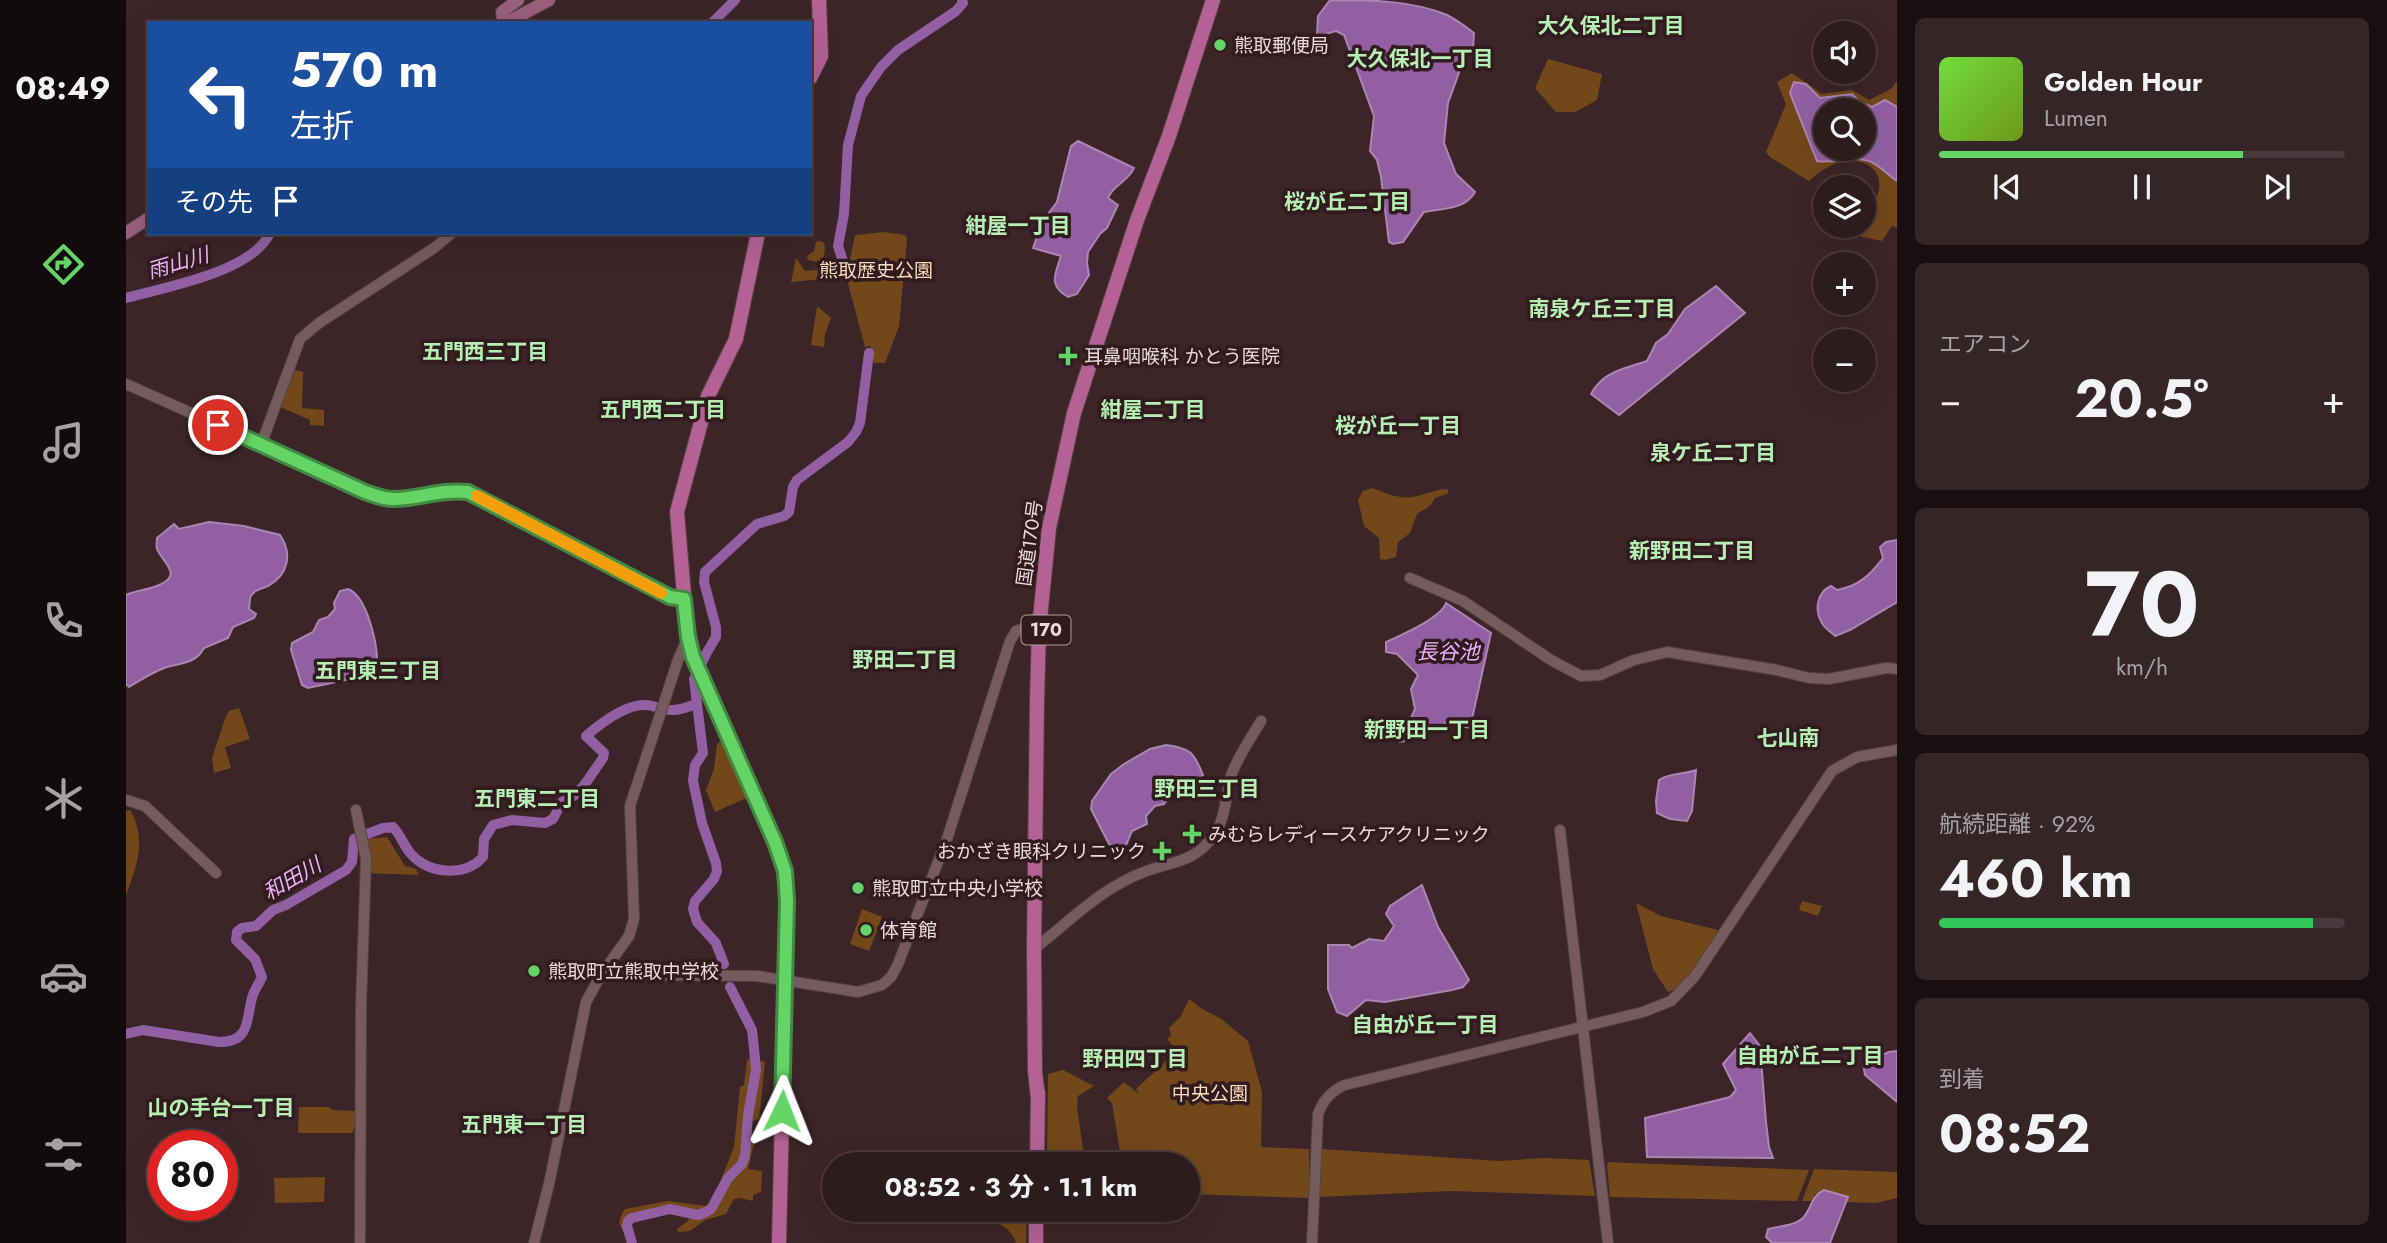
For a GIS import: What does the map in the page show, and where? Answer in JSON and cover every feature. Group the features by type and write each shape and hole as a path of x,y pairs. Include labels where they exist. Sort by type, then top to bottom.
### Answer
{"highway":[{"path":"812,74 821,56 819,0"},
{"name":"国道170号","path":"1038,946 1046,631 1054,545 1081,419 1213,0"},
{"name":"国道170号","path":"1037,1152 1039,629 1049,527 1074,413 1149,184 1156,175"},
{"path":"758,235 736,339 708,396 677,512 688,637 693,657 784,863 787,887 779,1243"},
{"path":"1036,1243 1037,1222"}],"main road":[{"path":"505,19 518,0"},
{"path":"505,19 549,0"},
{"path":"126,233 147,219"}],"street":[{"path":"261,444 294,352 304,334 450,235"},
{"path":"126,384 382,498 399,499 443,491 468,492 670,597 684,599"},
{"path":"1410,578 1463,601 1550,660 1581,676 1600,675 1634,660 1667,652 1809,678 1829,679 1886,668 1897,669"},
{"path":"607,966 647,975 757,976 858,992 882,985 891,977 947,841 1010,641 1016,631 1025,628 1039,629"},
{"path":"534,1243 549,1184 586,1002 629,936 634,919 630,806 661,709 688,637"},
{"path":"1038,946 1106,890 1148,870 1194,856 1206,845 1224,816 1233,771 1261,721"},
{"path":"1312,1243 1318,1114 1321,1105 1332,1093 1345,1085 1643,1012 1671,1001 1695,976 1832,771 1857,757 1897,750"},
{"path":"126,800 145,806 216,873"},
{"path":"356,810 366,859 360,1243"},
{"path":"1560,830 1608,1243"}],"green space":[{"path":"1548,59 1602,74 1597,100 1575,112 1556,112 1535,88"},
{"path":"1792,73 1822,94 1852,90 1866,98 1813,98 1813,161 1847,161 1813,175 1809,181 1770,157 1766,152 1786,104 1777,82"},
{"path":"1897,81 1897,228 1892,226 1882,241 1867,238 1876,238 1876,198 1879,181 1872,168 1853,161 1876,161 1876,98 1873,98 1891,89"},
{"name":"熊取歴史公園","path":"884,232 905,235 907,239 899,326 885,363 874,363 870,346 865,347 846,276 849,275 855,235"},
{"path":"820,241 825,248 821,279 791,282 796,258 805,271 817,270 817,262 808,260 807,256 814,251 816,242"},
{"path":"817,306 831,318 824,347 811,345"},
{"path":"292,369 303,372 302,408 324,410 324,426 310,425 310,420 278,406"},
{"path":"1373,488 1404,497 1444,489 1449,493 1435,498 1430,506 1417,514 1410,533 1398,542 1396,557 1385,560 1380,559 1379,538 1364,526 1358,500 1363,491"},
{"path":"239,708 250,739 225,747 231,768 214,773 212,758 226,716 229,711"},
{"path":"725,738 751,796 715,812 706,790 714,769 717,744"},
{"path":"130,810 139,842 137,863 126,895 126,811"},
{"path":"387,837 405,866 416,869 419,875 365,873 367,839"},
{"path":"1802,901 1822,906 1818,916 1799,910"},
{"path":"1636,903 1661,916 1718,930 1690,975 1668,992 1653,969"},
{"name":"体育館","path":"862,909 882,917 869,951 850,944"},
{"name":"中央公園","path":"1189,999 1220,1018 1248,1041 1262,1092 1261,1147 1309,1149 1309,1198 1200,1194 1200,1152 1120,1152 1112,1103 1107,1098 1124,1082 1139,1094 1136,1089 1174,1054 1173,1046 1167,1039 1171,1035 1169,1028 1181,1016"},
{"path":"750,1058 765,1062 759,1119 750,1122 754,1143 748,1169 762,1171 761,1192 753,1195 753,1201 734,1199 726,1214 705,1220 690,1231 678,1232 677,1229 688,1221 692,1212 664,1208 631,1217 627,1220 626,1235 620,1222 625,1209 668,1201 705,1206 712,1202 734,1147 740,1087 744,1085 747,1060"},
{"path":"1063,1070 1094,1086 1078,1096 1083,1152 1047,1152 1048,1074"},
{"path":"299,1107 329,1107 332,1110 356,1111 355,1126 352,1133 298,1133"},
{"path":"1322,1149 1499,1161 1544,1158 1589,1160 1595,1196 1451,1191 1318,1197 1319,1152"},
{"path":"1608,1162 1809,1170 1797,1201 1610,1197"},
{"path":"1814,1169 1897,1172 1897,1198 1876,1203 1845,1202 1847,1198 1815,1194 1812,1201 1802,1201"},
{"path":"325,1177 324,1202 275,1203 274,1178"},
{"path":"995,1222 1027,1222 1026,1243 1016,1243 1013,1236"}],"water":[{"path":"1330,0 1419,6 1447,15 1474,33 1473,49 1464,59 1448,103 1444,143 1456,174 1475,192 1471,198 1459,205 1424,212 1403,242 1389,242 1381,177 1377,160 1370,151 1374,116 1344,35 1336,31 1318,36 1317,34 1318,16"},
{"path":"1794,82 1806,84 1820,98 1813,98 1813,151 1790,93"},
{"path":"1852,94 1856,98 1820,98"},
{"path":"1885,100 1897,107 1897,181 1869,161 1876,161 1876,105"},
{"path":"1078,141 1134,168 1108,198 1118,205 1107,228 1088,252 1089,275 1077,294 1068,297 1055,284 1061,256 1033,248 1042,222 1057,202 1071,146"},
{"path":"1716,286 1745,313 1619,415 1591,394 1608,376 1647,361 1656,343 1668,334 1685,309"},
{"path":"209,522 244,526 280,535 287,557 284,570 275,581 253,593 249,609 256,614 254,618 233,627 228,638 204,648 192,660 164,668 129,687 126,684 126,595 155,587 170,577 169,568 157,549 157,538 174,524 179,529"},
{"path":"1897,540 1897,602 1835,636 1824,627 1818,613 1818,602 1823,592 1831,586 1837,590 1852,586 1863,579 1883,558 1880,547 1886,542"},
{"path":"348,589 355,593 366,611 376,645 377,664 369,675 308,688 302,685 291,650 292,643 313,632 319,620 328,617 335,609 334,603 340,591"},
{"name":"長谷池","path":"1446,603 1491,633 1470,728 1447,722 1416,739 1400,742 1415,709 1411,689 1418,675 1397,654 1386,652 1386,642 1429,620 1443,609"},
{"path":"1166,745 1190,753 1203,775 1172,795 1164,804 1155,806 1146,816 1147,824 1132,831 1126,845 1117,849 1109,844 1091,809 1092,801 1111,774 1124,764 1150,749"},
{"path":"1696,770 1692,811 1687,821 1670,819 1657,813 1659,780"},
{"path":"1422,885 1438,927 1469,980 1463,987 1452,990 1385,1002 1366,1000 1347,1016 1337,1012 1328,989 1328,945 1349,945 1352,948 1369,939 1384,941 1394,926 1386,914 1390,906"},
{"path":"1750,1033 1760,1046 1766,1122 1773,1158 1647,1157 1645,1118 1730,1097 1736,1090 1723,1064"},
{"path":"1897,1051 1897,1102 1865,1075 1863,1063"},
{"path":"1824,1190 1848,1197 1830,1243 1772,1243 1766,1237 1768,1229 1791,1224 1803,1218 1816,1196"}],"waterway":[{"name":"雨山川","path":"714,21 735,0"},
{"path":"848,276 838,246 844,214 848,145 861,96 881,67 898,50 956,11 963,3 962,0"},
{"name":"雨山川","path":"126,298 184,283 227,268 260,247 269,235"},
{"path":"724,964 716,943 697,922 693,909 695,901 714,879 717,871 702,823 693,781 695,765 703,753 694,679 716,637 716,627 704,582 705,572 757,524 789,512 793,487 797,480 848,442 856,432 860,423 869,353"},
{"name":"和田川","path":"126,1034 143,1030 219,1042 237,1038 245,1028 253,995 262,977 255,959 236,940 237,932 242,928 256,926 273,910 346,870 352,862 354,839 393,827 409,852 428,866 448,871 467,868 483,857 484,839 493,825 512,820 545,823 553,819 562,802 575,795 603,758 604,753 586,736 606,720 638,706 648,705 672,710 696,704"},
{"path":"632,1243 627,1226 632,1218 670,1209 698,1215 706,1212 711,1209 728,1178 742,1164 756,1070 752,1030 730,987"}],"slow traffic":[{"path":"477,496 661,593"}],"place":[{"name":"熊取郵便局","path":"1220,45"},
{"name":"耳鼻咽喉科 かとう医院","path":"1068,356"},
{"name":"みむらレディースケアクリニック","path":"1192,834"},
{"name":"おかざき眼科クリニック","path":"1162,851"},
{"name":"熊取町立中央小学校","path":"858,888"},
{"name":"体育館","path":"866,930"},
{"name":"熊取町立熊取中学校","path":"534,971"}],"district":[{"name":"大久保北二丁目","path":"1611,26"},
{"name":"大久保北一丁目","path":"1420,59"},
{"name":"桜が丘二丁目","path":"1347,202"},
{"name":"紺屋一丁目","path":"1018,226"},
{"name":"南泉ケ丘三丁目","path":"1602,309"},
{"name":"五門西三丁目","path":"485,352"},
{"name":"五門西二丁目","path":"663,410"},
{"name":"紺屋二丁目","path":"1153,410"},
{"name":"桜が丘一丁目","path":"1398,426"},
{"name":"泉ケ丘二丁目","path":"1713,453"},
{"name":"新野田二丁目","path":"1692,551"},
{"name":"野田二丁目","path":"905,660"},
{"name":"五門東三丁目","path":"378,671"},
{"name":"新野田一丁目","path":"1427,730"},
{"name":"七山南","path":"1788,738"},
{"name":"野田三丁目","path":"1207,789"},
{"name":"五門東二丁目","path":"537,799"},
{"name":"自由が丘一丁目","path":"1425,1025"},
{"name":"自由が丘二丁目","path":"1810,1056"},
{"name":"野田四丁目","path":"1135,1059"},
{"name":"山の手台一丁目","path":"221,1108"},
{"name":"五門東一丁目","path":"524,1125"}],"route":[{"path":"218,425 382,498 399,499 443,491 468,492 670,597 684,599 693,657 784,863 787,901 782,1111"}]}
